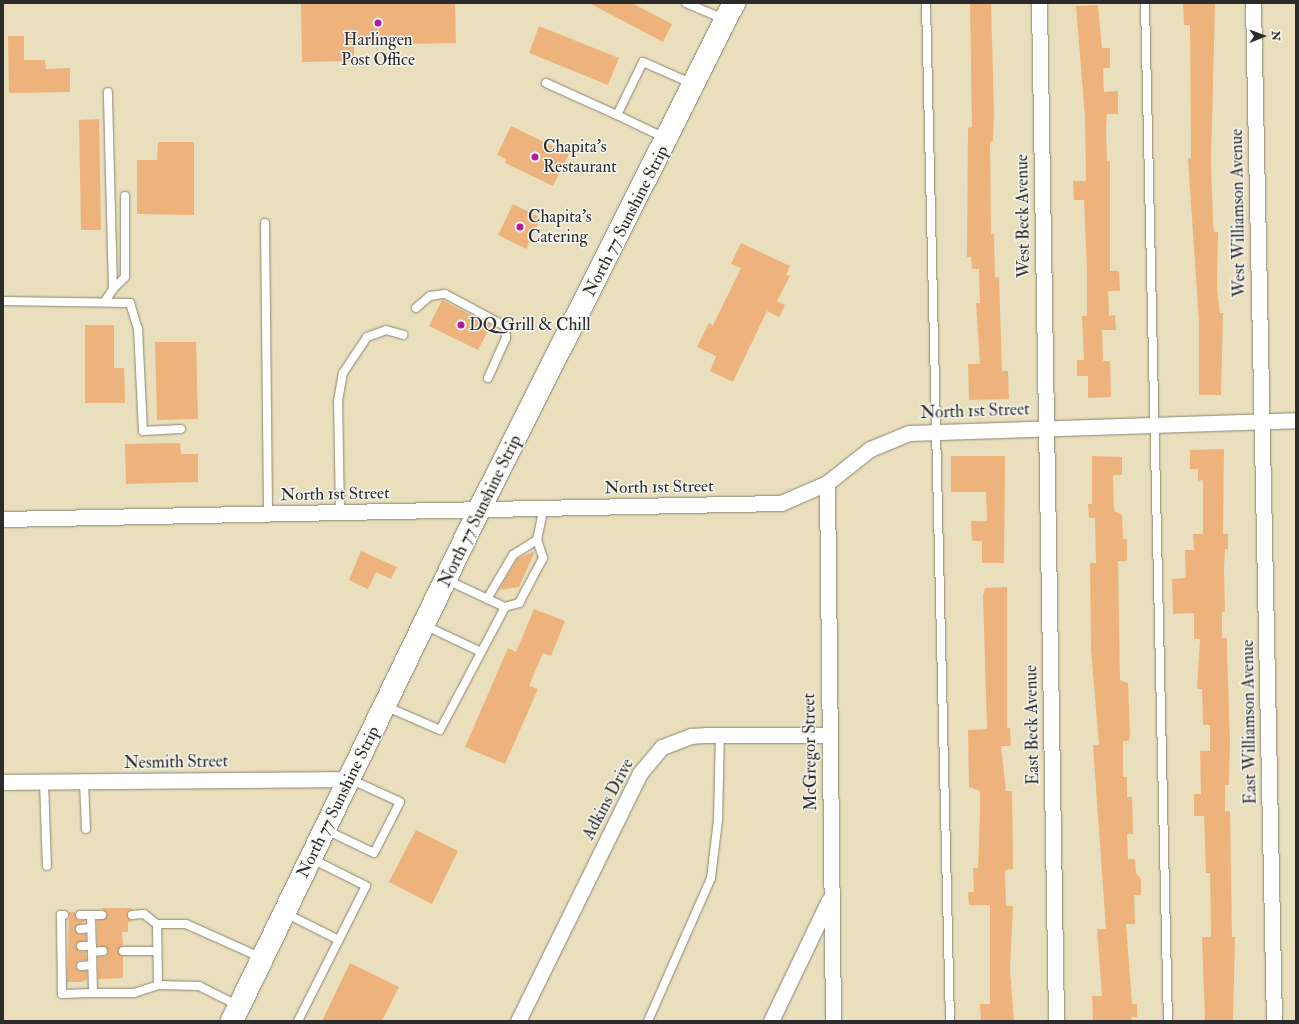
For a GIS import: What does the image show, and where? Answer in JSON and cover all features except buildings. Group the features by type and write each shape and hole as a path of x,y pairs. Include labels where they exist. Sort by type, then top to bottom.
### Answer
{"main road":[{"name":"North 77 Sunshine Strip","path":"235,1013 479,510 667,139 730,11"}],"street":[{"name":"West Beck Avenue","path":"1039,3 1046,428"},
{"name":"West Williamson Avenue","path":"1253,3 1262,421"},
{"name":"North 1st Street","path":"3,519 781,503 827,483 870,449 909,433 935,430 1296,420"},
{"name":"East Williamson Avenue","path":"1262,421 1274,1021"},
{"name":"East Beck Avenue","path":"1046,428 1056,1021"},
{"name":"McGregor Street","path":"827,483 827,735 833,1021"},
{"name":"Adkins Drive","path":"518,1021 640,773 662,747 691,736 827,735"},
{"name":"Nesmith Street","path":"3,782 349,778"},
{"path":"771,1021 830,897"}],"lane":[{"path":"686,3 730,11"},
{"path":"926,3 950,1021"},
{"path":"1144,3 1168,1021"},
{"path":"617,115 643,62 694,85"},
{"path":"546,83 667,139"},
{"path":"108,92 113,289"},
{"path":"105,301 113,289 125,277 125,196"},
{"path":"265,223 268,514"},
{"path":"416,308 430,296 445,294 506,326 506,338 488,378"},
{"path":"3,301 105,301 130,303 138,328 143,431 181,430"},
{"path":"340,512 338,401 343,373 367,337 386,330 404,335"},
{"path":"446,580 505,607 519,603 529,575 543,558 537,540 544,508"},
{"path":"487,599 513,555 537,540"},
{"path":"384,706 440,730 505,607"},
{"path":"424,625 481,652"},
{"path":"648,1021 711,878 718,820 720,735"},
{"path":"324,829 374,853 400,802 349,778"},
{"path":"44,782 47,866"},
{"path":"84,782 86,829"},
{"path":"298,1021 366,886 310,858"},
{"path":"284,912 338,940"},
{"path":"132,915 144,914 158,924 186,924 262,958"},
{"path":"64,915 61,915 64,966 62,994 134,993 158,985 199,986 235,1013"},
{"path":"80,915 102,915"},
{"path":"91,915 93,993"},
{"path":"158,924 158,985"},
{"path":"80,929 91,928"},
{"path":"81,946 103,952"},
{"path":"123,951 157,951"},
{"path":"81,966 92,966"}],"place":[{"name":"Harlingen Post Office","path":"378,23"},
{"name":"Chapita's Restaurant","path":"535,157"},
{"name":"Chapita's Catering","path":"520,227"},
{"name":"DQ Grill & Chill","path":"461,325"}]}
